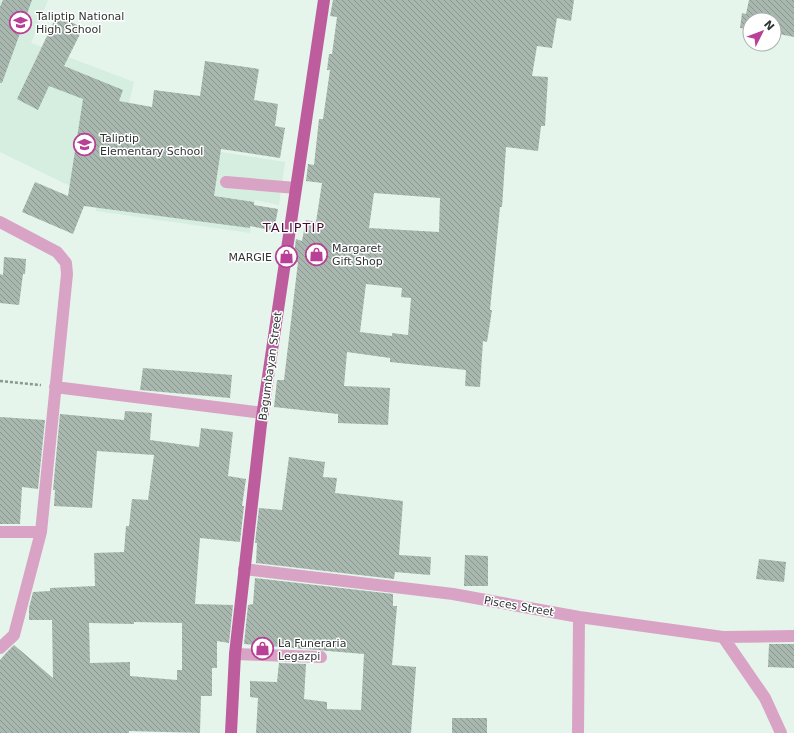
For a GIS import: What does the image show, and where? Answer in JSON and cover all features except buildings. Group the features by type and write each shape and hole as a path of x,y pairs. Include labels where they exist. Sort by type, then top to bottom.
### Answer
{"main road":[{"name":"Bagumbayan Street","path":"231,733 235,654 262,413 324,0"}],"street":[{"path":"226,182 296,188"},
{"path":"0,222 57,252 66,264 68,274 41,532 14,635 0,648"},
{"path":"55,387 262,413"},
{"path":"0,532 41,532"},
{"name":"Pisces Street","path":"244,569 454,594 579,616 723,637 794,636"},
{"path":"578,733 579,616"},
{"path":"723,637 765,698 781,733"},
{"path":"235,654 322,657"}],"path":[{"path":"0,381 55,387"}],"shaded area":[{"name":"Taliptip Elementary School","path":"0,0 48,0 31,43 134,82 121,136 285,162 279,205 255,200 250,233 96,211 97,199 0,152"}],"place":[{"name":"Taliptip National High School","path":"20,22"},
{"name":"Taliptip Elementary School","path":"85,144"},
{"name":"Margaret Gift Shop","path":"317,254"},
{"name":"MARGIE","path":"287,257"},
{"name":"La Funeraria Legazpi","path":"262,649"}],"district":[{"name":"TALIPTIP","path":"294,227"}]}
